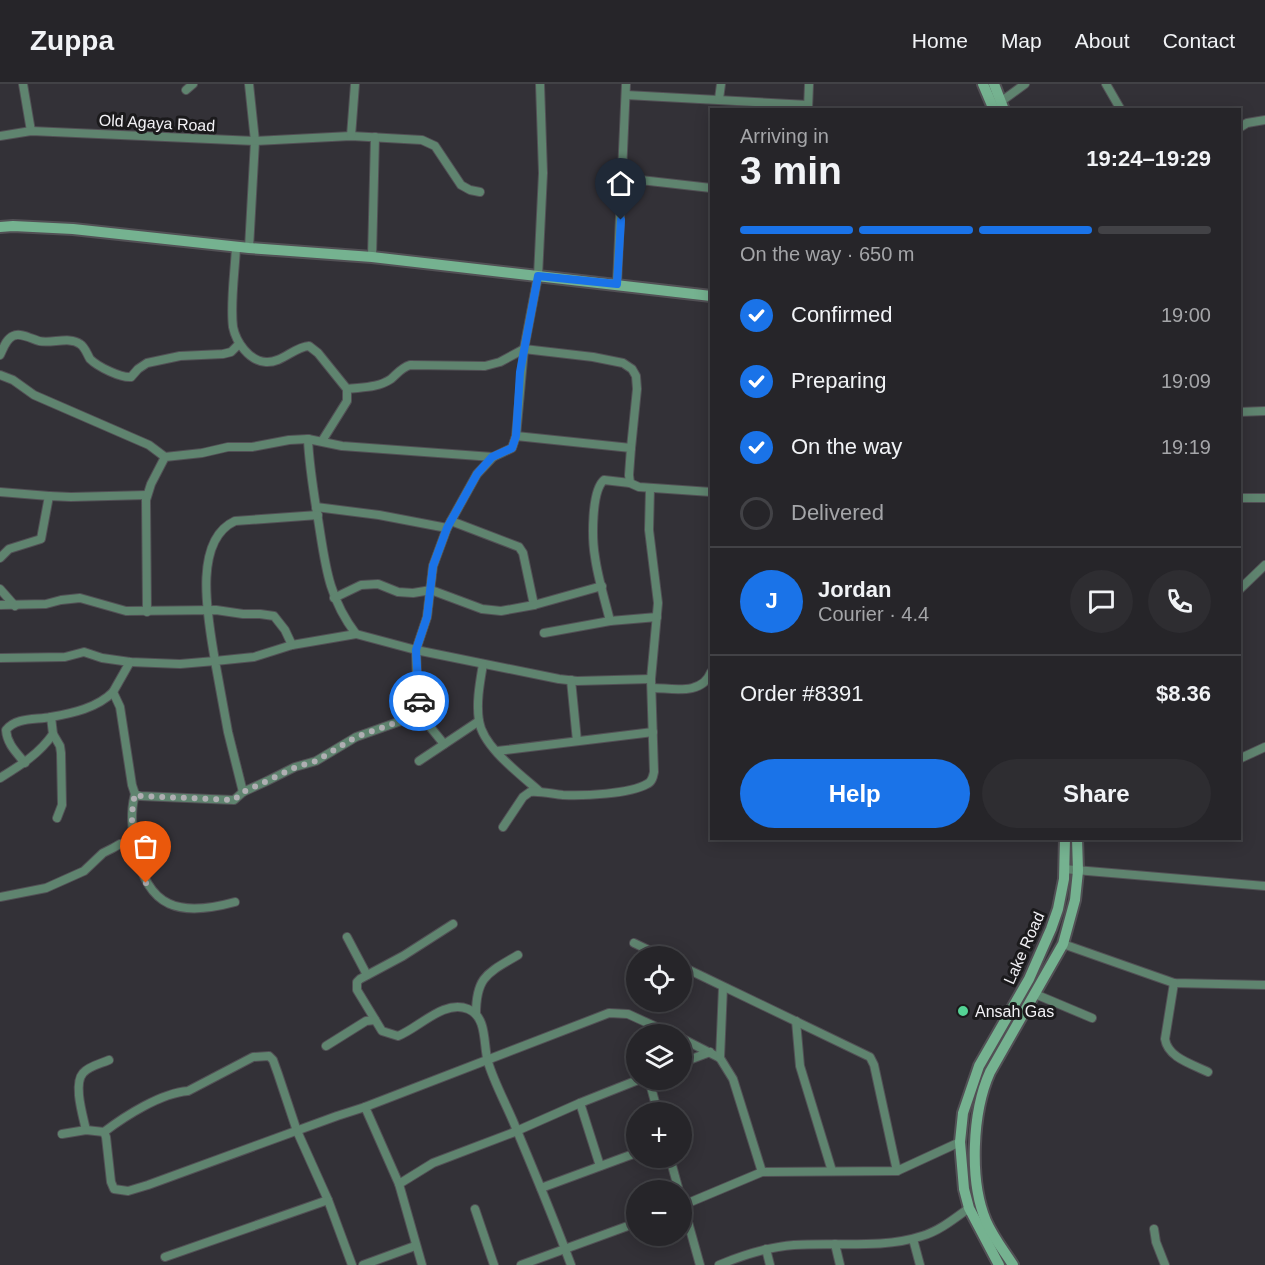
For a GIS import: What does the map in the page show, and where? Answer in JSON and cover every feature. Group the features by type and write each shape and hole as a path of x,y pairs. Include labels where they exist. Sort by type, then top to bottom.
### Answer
{"main road":[{"path":"983,84 998,107"},
{"path":"994,84 998,107"},
{"path":"0,227 73,229 236,247 372,257 710,296"},
{"name":"Lake Road","path":"999,1265 969,1208 964,1189 960,1142 963,1113 979,1066 1029,979 1045,945 1058,909 1064,869 1065,840"},
{"name":"Lake Road","path":"1013,1265 983,1214 977,1172 976,1126 984,1084 1063,944 1075,900 1078,871 1077,840"}],"street":[{"path":"24,84 31,131"},
{"path":"186,90 193,84"},
{"path":"249,84 255,141 249,248"},
{"path":"351,136 356,84"},
{"path":"444,744 418,712 416,650 427,617 433,566 449,525 477,474 492,457 512,448 516,436 524,349 538,276 543,173 540,84"},
{"path":"617,284 626,84"},
{"path":"719,99 721,84"},
{"path":"626,95 719,99 808,107 809,84"},
{"path":"998,107 1025,84"},
{"path":"1106,84 1120,108"},
{"path":"1241,127 1247,123 1265,120"},
{"name":"Old Agaya Road","path":"0,136 31,131 255,141 351,136 422,140 435,146 460,185 480,192"},
{"path":"372,257 375,137"},
{"path":"623,178 710,188"},
{"path":"236,247 233,327 239,344 253,357 266,362 280,359 309,346 318,353 347,388 347,401 322,441"},
{"path":"0,355 8,340 18,334 40,341 75,341 81,344 93,362 116,375 127,377 147,363 180,356 223,354 231,352 239,344"},
{"path":"347,388 379,386 402,368 410,365 470,368 485,366 500,362 524,349 623,363 632,369 636,376 637,389 630,483"},
{"path":"0,375 14,380 34,395 148,445 165,457 202,453 228,447 252,447 308,439 353,447 492,457"},
{"path":"1241,412 1265,411"},
{"path":"516,436 631,448"},
{"path":"308,439 309,466 324,563 334,598 356,634"},
{"path":"147,612 147,495 165,457"},
{"path":"610,621 595,558 597,489 604,480 630,483 639,488 710,492"},
{"path":"503,827 523,797 530,792 539,791 563,795 623,791 648,784 654,772 651,679 657,617 657,585 649,530 650,488"},
{"path":"0,492 71,497 147,495"},
{"path":"0,558 9,549 41,539 49,496"},
{"path":"1241,498 1265,498"},
{"path":"243,792 228,732 208,610 206,564 213,540 227,525 235,521 317,511 379,514 449,525 519,547 523,553 534,605"},
{"path":"0,545 17,547"},
{"path":"1241,588 1265,565"},
{"path":"334,598 361,585 378,584 398,592 413,593 431,590 482,609 501,611 534,605 602,586"},
{"path":"0,588 15,606"},
{"path":"0,605 46,604 80,598 116,609 147,612 208,610 274,616 285,630 292,645"},
{"path":"544,633 610,621 657,617"},
{"path":"0,658 65,657 84,652 102,658 129,662 215,661 254,657 292,645 356,634 416,650 571,680 651,679"},
{"path":"25,763 10,746 6,730 16,722 51,717 97,704 113,692 129,662"},
{"path":"483,664 479,690 479,722 484,734 497,751 539,791"},
{"path":"652,688 700,687 708,680 710,675"},
{"path":"571,680 578,741"},
{"path":"113,692 120,707 135,794 131,821 138,861 146,883 152,892 170,905 191,909 211,908 235,902"},
{"path":"135,794 234,800 243,792 296,767 316,761 356,737 412,717 418,712"},
{"path":"51,717 53,734 61,753 62,805 57,818"},
{"path":"419,761 479,722"},
{"path":"497,751 653,732"},
{"path":"0,778 43,749 53,734"},
{"path":"1241,758 1265,747"},
{"path":"0,897 46,888 84,871 103,853 120,844 135,842"},
{"path":"1064,869 1265,886"},
{"path":"453,924 367,975 357,982 356,986 382,1031 398,1036 445,1009 459,1007 476,1014"},
{"path":"347,937 367,975"},
{"path":"634,943 640,946"},
{"path":"1063,944 1174,983 1265,985"},
{"path":"518,955 490,972 483,981 476,996 476,1014 483,1029 488,1062 541,1188 570,1265"},
{"path":"692,972 870,1057 874,1065 897,1171"},
{"path":"1174,983 1165,1039 1167,1049 1175,1056 1208,1072"},
{"path":"720,1058 723,987"},
{"path":"1035,994 1092,1018"},
{"path":"104,1132 111,1182 114,1189 128,1191 488,1062 609,1013 628,1014 650,1024"},
{"path":"326,1046 366,1021 375,1020"},
{"path":"796,1021 800,1066 832,1171"},
{"path":"692,1043 720,1058 733,1078 762,1172"},
{"path":"692,1059 710,1052"},
{"path":"62,1134 86,1130 104,1132 157,1100 179,1091 188,1090 253,1057 269,1056 273,1060 297,1131 328,1200 352,1265"},
{"path":"86,1130 78,1088 79,1080 81,1074 89,1068 109,1060"},
{"path":"399,1184 433,1163 626,1085"},
{"path":"580,1103 600,1166"},
{"path":"365,1107 399,1184 422,1265"},
{"path":"692,1199 762,1172 897,1171 960,1142"},
{"path":"541,1188 626,1157"},
{"path":"165,1257 328,1200"},
{"path":"719,1265 766,1249 792,1245 887,1243 913,1239 936,1231 969,1208"},
{"path":"475,1209 494,1265"},
{"path":"522,1265 626,1227"},
{"path":"1154,1229 1156,1242 1165,1265"},
{"path":"692,1237 700,1265"},
{"path":"913,1239 920,1265"},
{"path":"835,1244 840,1265"},
{"path":"363,1265 415,1246"},
{"path":"766,1249 770,1265"}],"way so far":[{"path":"146,883 138,861 131,821 135,794 234,800 243,792 296,767 316,761 356,737 412,717 418,712 419,701"}],"place":[{"name":"Ansah Gas","path":"963,1011"}],"route":[{"path":"419,701 416,650 427,617 433,566 447,528 477,474 492,457 512,448 516,436 520,372 538,276 617,284 621,220"}]}
